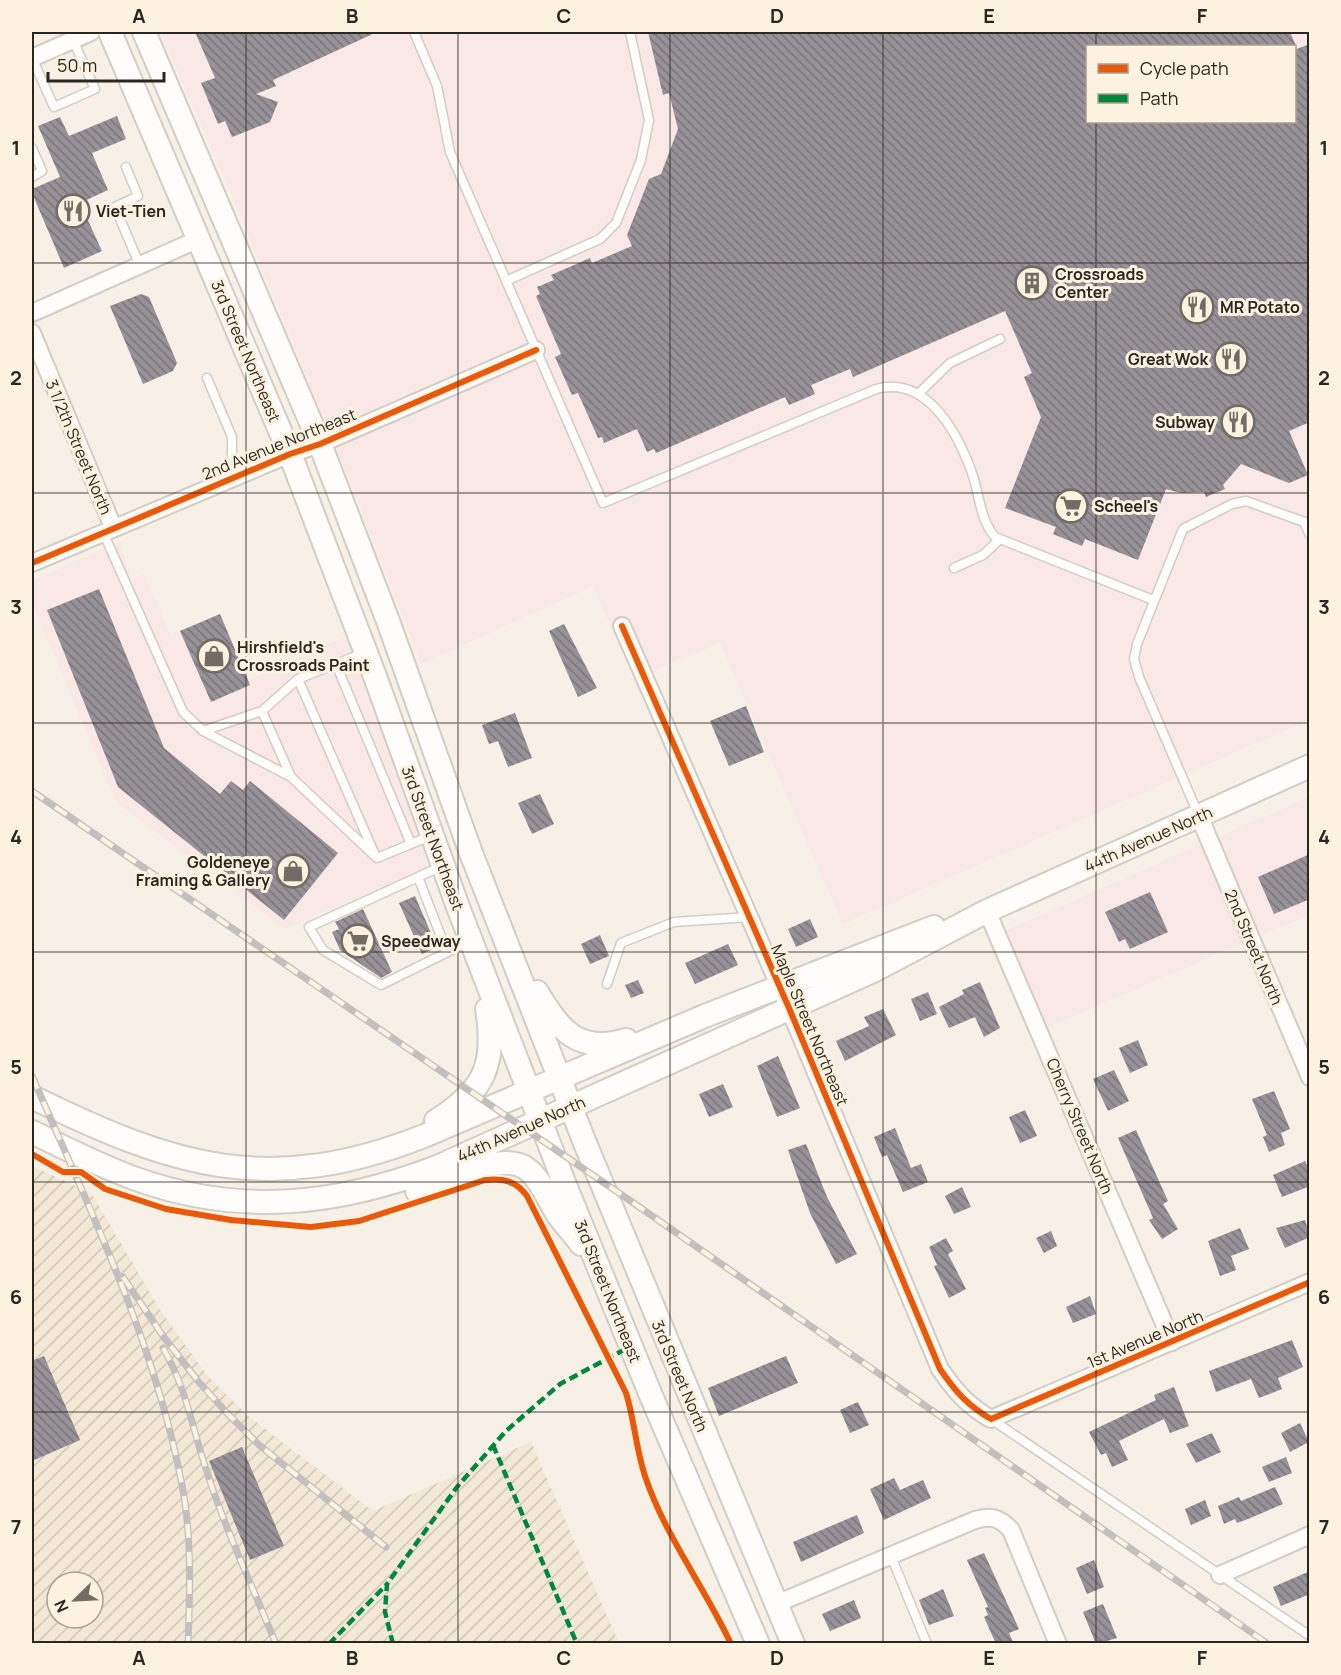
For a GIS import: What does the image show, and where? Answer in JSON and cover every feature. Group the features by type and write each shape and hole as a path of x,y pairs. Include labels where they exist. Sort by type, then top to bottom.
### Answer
{"main road":[{"name":"3rd Street Northeast","path":"110,32 290,454 366,652 470,940 540,1121 596,1262 758,1644"},
{"name":"3rd Street Northeast","path":"144,32 320,444 392,631 478,870 570,1107"},
{"name":"44th Avenue North","path":"32,1132 113,1170 171,1190 233,1200 303,1201 348,1195 400,1181 540,1121 873,971 987,911 1310,766"},
{"path":"478,870 533,984 553,1018 574,1038 596,1045 611,1044 733,1004"},
{"name":"44th Avenue North","path":"32,1097 134,1144 206,1164 236,1168 295,1169 363,1158 424,1137 733,1004 918,932 987,911"},
{"path":"363,1158 418,1132 456,1108 478,1086 487,1070 491,1050 490,1028 470,940"},
{"name":"3rd Street North","path":"570,1107 793,1644"},
{"path":"303,1201 314,1211 341,1212 407,1194 486,1165 508,1161 528,1169 560,1218 596,1262"}],"street":[{"path":"32,58 91,32"},
{"path":"32,313 199,239"},
{"name":"3 1/2th Street North","path":"32,333 108,529"},
{"name":"2nd Avenue Northeast","path":"32,562 290,454 320,444 536,350"},
{"name":"Maple Street Northeast","path":"622,626 789,1008 940,1370 956,1393 969,1406 991,1419"},
{"name":"2nd Street North","path":"1199,816 1310,1077"},
{"name":"Cherry Street North","path":"987,911 1172,1342"},
{"name":"1st Avenue North","path":"991,1419 1310,1282"},
{"path":"776,1604 975,1520 985,1517 997,1518 1011,1530 1058,1644"},
{"path":"1220,1575 1310,1534"}],"lane":[{"path":"414,32 437,86 450,152 603,503 876,389 898,387 919,393 938,411 957,440 972,474 984,520 990,532 999,540 1153,600"},
{"path":"506,281 600,240 616,223 640,160 649,120 630,32"},
{"path":"32,58 54,107 95,89 73,40"},
{"path":"32,147 42,171 32,177"},
{"path":"126,167 138,196 115,207 140,266"},
{"path":"919,393 950,363 1000,339"},
{"path":"207,378 232,437 232,456 239,475"},
{"path":"1199,816 1136,671 1137,644 1153,600 1180,532 1188,526 1246,501 1307,523 1310,535"},
{"path":"108,529 183,712 202,731 291,777 377,858"},
{"path":"954,568 983,555 999,540"},
{"path":"202,731 262,711 298,680 366,652"},
{"path":"336,664 411,844"},
{"path":"298,680 377,858"},
{"path":"262,711 291,777"},
{"path":"377,858 432,835"},
{"path":"443,866 309,927 323,950 381,985 470,940"},
{"path":"418,877 447,952"},
{"path":"607,984 621,943 674,922 749,917"},
{"path":"991,1419 1310,1636"},
{"path":"891,1556 927,1644"}],"shaded area":[{"name":"Crossroads Center","path":"160,32 1309,32 1309,720 843,924 720,643 634,678 593,586 421,664 347,474 219,165"},
{"path":"118,543 132,578 144,574 170,635 220,614 248,680 349,635 429,866 285,929 117,803 32,603 32,581"},
{"path":"1309,797 1309,915 1029,1035 987,939"},
{"path":"32,1166 91,1193 162,1313 207,1375 248,1416 373,1511 531,1442 619,1643 32,1643"}],"building":[{"path":"195,32 377,32 273,80 276,86 256,94 278,102 270,122 232,137 225,121 218,124 201,83 215,78"},
{"name":"Crossroads Center","path":"648,32 1290,32 1296,45 1086,45 1086,123 1296,123 1296,49 1310,44 1310,422 1289,431 1308,475 1289,483 1241,464 1223,485 1225,489 1206,497 1204,492 1181,493 1166,489 1138,560 1085,539 1082,546 1053,534 1056,527 1005,508 1041,417 1024,377 1032,373 1005,311 853,377 850,369 811,385 815,394 789,405 785,397 656,453 654,449 647,452 637,429 604,443 602,437 598,438 578,393 572,395 555,357 561,354 536,296 540,294 537,287 554,280 551,275 590,258 592,263 632,246 627,235 649,179 661,174 678,129 669,93 663,95"},
{"path":"117,116 126,139 92,153 108,190 80,203 102,251 64,268 32,193 32,189 60,177 38,126 60,117 69,136"},
{"path":"141,294 149,297 177,363 173,371 143,384 110,306"},
{"path":"99,589 164,748 220,794 231,781 243,790 250,781 338,853 284,920 118,787 47,610"},
{"name":"Hirshfield's Crossroads Paint","path":"220,614 250,685 211,702 180,631"},
{"path":"564,624 597,688 578,697 549,631"},
{"path":"746,706 764,752 729,766 710,721"},
{"path":"515,713 532,758 508,767 498,741 489,744 482,725"},
{"path":"540,794 554,824 532,834 518,803"},
{"path":"1310,854 1310,899 1274,914 1258,877"},
{"path":"1150,892 1168,932 1130,949 1125,939 1119,942 1105,912"},
{"path":"415,896 437,947 422,954 399,903"},
{"name":"Speedway","path":"363,909 392,972 381,978 340,950 332,932 339,929 335,922"},
{"path":"810,919 818,937 796,947 788,929"},
{"path":"600,935 609,956 590,964 581,944"},
{"path":"728,944 738,965 695,984 685,963"},
{"path":"638,980 644,993 631,998 625,985"},
{"path":"980,982 1000,1028 984,1037 975,1017 949,1028 939,1007 964,994 962,990"},
{"path":"928,992 937,1014 920,1021 911,999"},
{"path":"883,1009 896,1035 845,1061 836,1041 869,1026 864,1017"},
{"path":"1138,1040 1148,1065 1130,1073 1119,1048"},
{"path":"778,1056 800,1108 777,1117 757,1066"},
{"path":"1114,1070 1129,1101 1108,1111 1093,1079"},
{"path":"723,1084 733,1107 709,1117 699,1094"},
{"path":"1274,1091 1290,1129 1281,1133 1285,1145 1269,1152 1263,1137 1267,1135 1252,1099"},
{"path":"1025,1110 1037,1136 1020,1143 1009,1117"},
{"path":"895,1128 911,1168 921,1164 928,1182 903,1192 887,1155 882,1157 874,1137"},
{"path":"1136,1130 1168,1201 1163,1204 1178,1229 1162,1239 1149,1220 1153,1218 1118,1138"},
{"path":"806,1144 827,1197 857,1254 836,1264 810,1213 788,1150"},
{"path":"1305,1161 1310,1171 1310,1186 1282,1197 1273,1175"},
{"path":"962,1187 971,1207 954,1214 945,1196"},
{"path":"1305,1220 1310,1237 1285,1248 1276,1228"},
{"path":"1240,1228 1249,1249 1231,1256 1236,1270 1220,1276 1208,1241"},
{"path":"1051,1231 1057,1246 1044,1253 1036,1238"},
{"path":"946,1238 953,1251 948,1254 966,1289 949,1298 934,1266 937,1265 929,1247"},
{"path":"1090,1296 1096,1314 1073,1323 1066,1307"},
{"path":"1292,1340 1303,1367 1278,1378 1282,1389 1259,1398 1251,1379 1216,1392 1209,1371"},
{"path":"44,1356 80,1440 32,1461 32,1361"},
{"path":"786,1356 798,1383 719,1416 708,1388"},
{"path":"1174,1387 1189,1426 1170,1433 1164,1419 1119,1441 1128,1460 1112,1467 1106,1453 1101,1455 1089,1432 1156,1400 1154,1395"},
{"path":"858,1402 869,1425 850,1433 840,1410"},
{"path":"1300,1423 1309,1442 1290,1452 1281,1433"},
{"path":"1212,1433 1221,1452 1196,1463 1186,1444"},
{"path":"242,1447 284,1546 250,1560 209,1461"},
{"path":"1286,1457 1292,1473 1269,1482 1262,1467"},
{"path":"894,1478 900,1490 923,1480 931,1498 884,1520 870,1489"},
{"path":"1275,1487 1283,1504 1237,1523 1235,1519 1224,1524 1218,1506 1239,1497 1241,1501"},
{"path":"1205,1500 1211,1516 1191,1525 1185,1509"},
{"path":"857,1515 864,1533 801,1562 793,1542"},
{"path":"984,1553 1019,1629 1009,1633 1014,1644 996,1644 984,1617 988,1615 985,1608 988,1607 967,1560"},
{"path":"1094,1560 1104,1587 1087,1594 1076,1568"},
{"path":"1310,1571 1310,1594 1281,1606 1273,1587"},
{"path":"943,1589 954,1616 929,1625 919,1600"},
{"path":"854,1600 861,1618 830,1631 822,1614"},
{"path":"1103,1604 1117,1638 1096,1644 1083,1612"}],"railway":[{"path":"32,791 635,1204 1268,1644"},
{"path":"32,1076 118,1276 138,1328 170,1432 182,1485 189,1544 188,1644"},
{"path":"123,1277 163,1336 198,1381 227,1413 259,1445 386,1547"},
{"path":"163,1348 183,1392 222,1513 276,1644"}],"marked path":[{"path":"393,1644 385,1612 387,1584 457,1487 506,1431 560,1384 631,1346"},
{"path":"493,1445 577,1644"},
{"path":"329,1644 387,1584"}],"cycle path":[{"path":"32,563 290,454 320,444 536,350"},
{"path":"622,626 789,1008 940,1369 962,1397 991,1419 1310,1282"},
{"path":"32,1154 63,1172 81,1172 105,1189 166,1209 231,1220 311,1227 359,1221 485,1180 504,1180 514,1184 527,1196 626,1393 643,1468 654,1500 731,1644"}],"place":[{"name":"Viet-Tien","path":"73,211"},
{"name":"Crossroads Center","path":"1032,283"},
{"name":"MR Potato","path":"1197,307"},
{"name":"Great Wok","path":"1231,359"},
{"name":"Subway","path":"1238,422"},
{"name":"Scheel's","path":"1071,506"},
{"name":"Hirshfield's Crossroads Paint","path":"214,656"},
{"name":"Goldeneye Framing & Gallery","path":"293,871"},
{"name":"Speedway","path":"358,941"}]}
